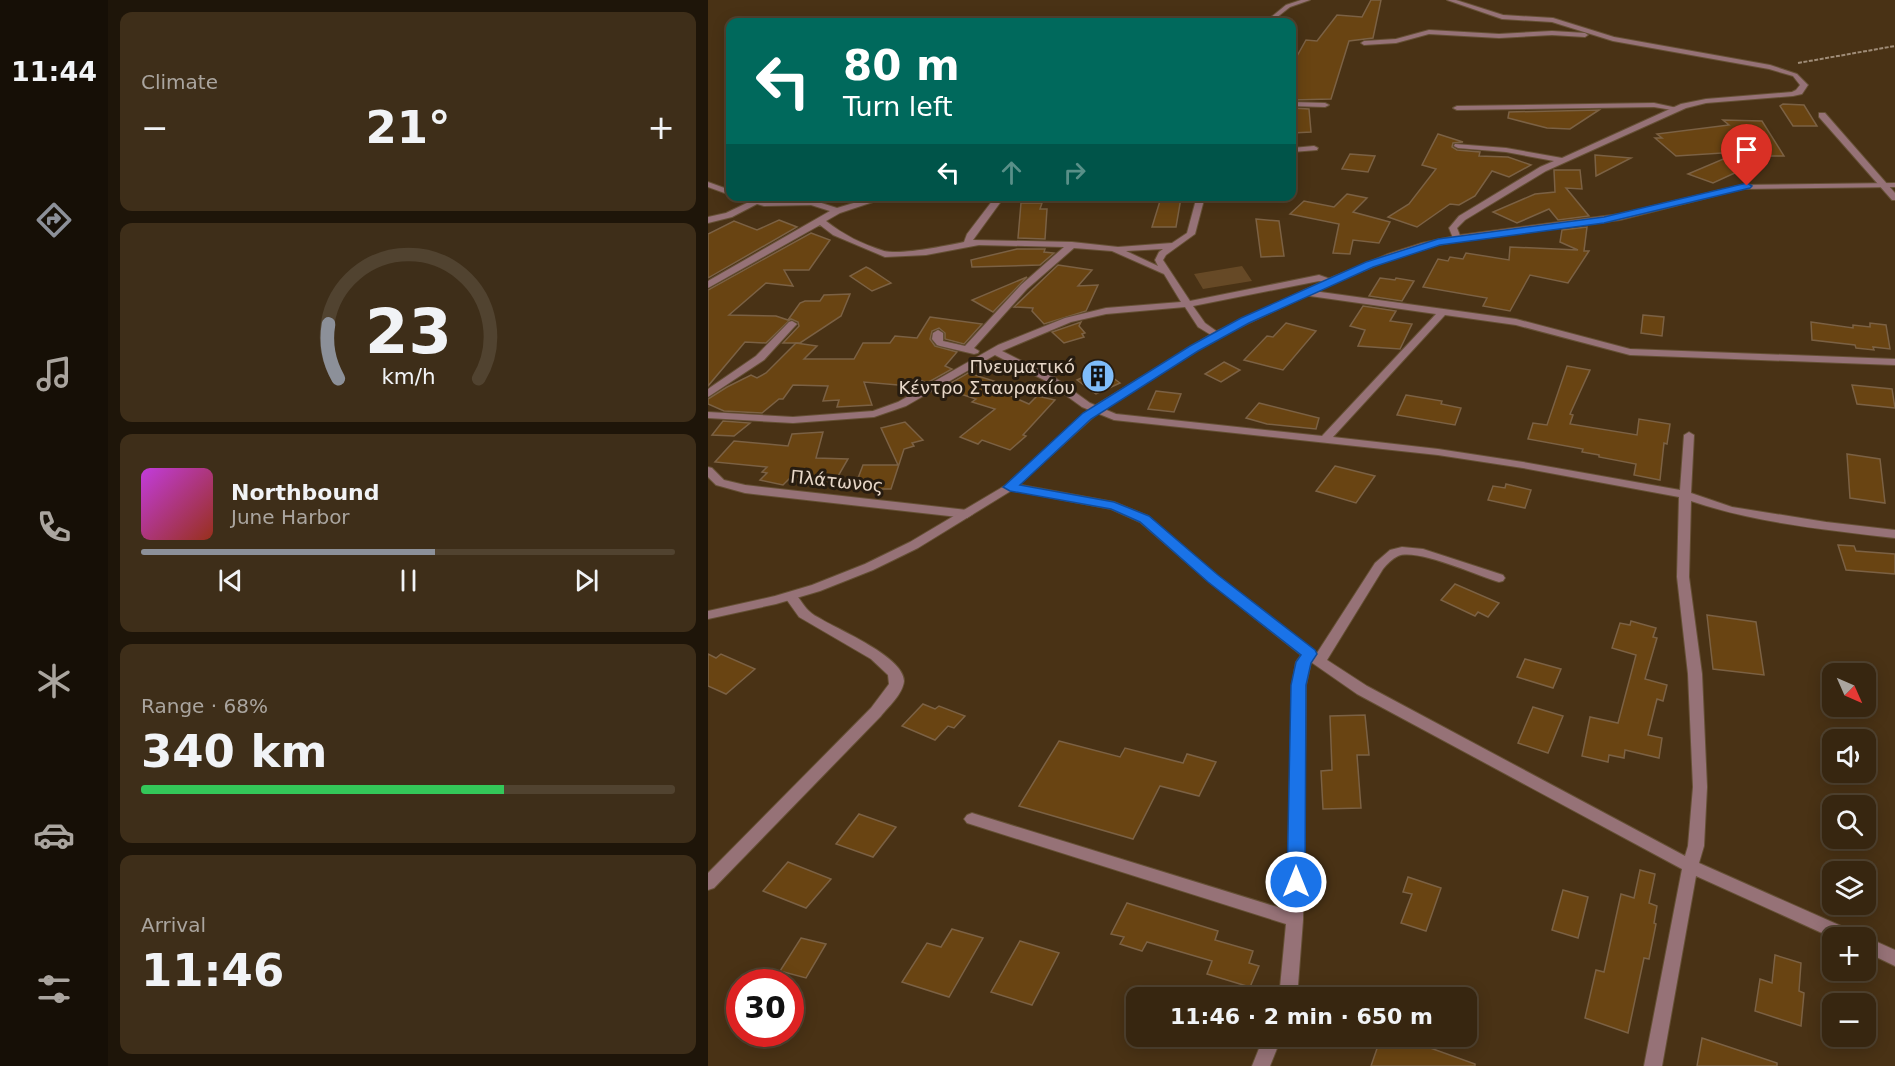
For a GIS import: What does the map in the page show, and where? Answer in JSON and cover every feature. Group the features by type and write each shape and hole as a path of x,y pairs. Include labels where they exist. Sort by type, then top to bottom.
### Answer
{"street":[{"path":"1273,18 1288,6 1307,0"},
{"path":"1450,0 1488,14 1552,20 1602,37"},
{"path":"1364,43 1396,41 1429,32 1499,36 1568,33 1770,67 1795,75 1802,82 1803,89 1786,96 1706,101 1677,109 1562,160 1462,218 1454,228 1457,238"},
{"path":"1296,104 1325,105"},
{"path":"1457,108 1638,105 1677,109"},
{"path":"1822,115 1895,198"},
{"path":"1458,146 1506,150 1562,160"},
{"path":"1296,150 1314,148"},
{"path":"708,184 726,191"},
{"path":"708,615 790,596 869,567 914,545 1010,487 1095,410 1216,335 1306,292 1409,250 1457,238 1604,220 1742,187 1895,185"},
{"path":"708,220 734,214 755,202 764,204 789,201"},
{"path":"810,201 837,211"},
{"path":"708,285 741,268 819,220 837,211 870,201"},
{"path":"968,243 970,236 997,201"},
{"path":"1200,201 1191,234 1159,259 1165,272 1201,325 1216,335"},
{"path":"819,220 836,233 885,254 926,252 968,243 1072,245 1114,249 1173,246"},
{"path":"968,349 1024,287 1072,245"},
{"path":"1114,249 1165,272"},
{"path":"708,415 793,420 874,414 892,409 1034,332 1088,315 1187,303 1319,278 1331,281"},
{"path":"1306,292 1529,325 1630,352 1895,362"},
{"path":"1325,439 1443,312"},
{"path":"708,394 760,358 792,324"},
{"path":"938,333 937,339 940,343 990,354 1050,379 1095,410 1114,417 1438,452 1685,495 1730,510 1826,526 1895,534"},
{"path":"1653,1066 1690,866 1696,846 1700,787 1695,674 1683,577 1689,435"},
{"name":"Πλάτωνος","path":"711,479 745,489 967,514"},
{"path":"1010,487 1114,506 1144,519 1213,579 1315,658 1394,708 1690,866 1826,927"},
{"path":"1289,987 1295,920 1299,685 1304,662 1315,658 1379,566 1390,555 1403,551 1419,553 1498,578"},
{"path":"708,883 876,712 894,690 897,680 896,672 882,659 814,621 804,614 790,596"},
{"path":"972,819 1295,920"},
{"path":"1876,949 1895,958"},
{"path":"1261,1066 1269,1047"}],"path":[{"path":"1770,67 1895,46"}],"shaded area":[{"path":"1242,266 1252,281 1203,289 1194,274"}],"building":[{"path":"1371,0 1381,0 1373,38 1349,41 1331,99 1296,100 1296,58 1306,40 1317,41 1337,15 1362,17"},
{"path":"1783,104 1804,105 1817,126 1793,126 1780,106"},
{"path":"1296,108 1309,109 1311,132 1296,133"},
{"path":"1599,110 1570,129 1547,128 1508,118 1509,112"},
{"path":"1723,120 1762,121 1784,156 1755,156 1753,151 1676,156 1655,138 1662,138 1657,134 1729,125"},
{"path":"1438,134 1463,142 1453,143 1452,147 1457,150 1480,152 1479,156 1508,157 1531,165 1509,177 1492,171 1475,196 1459,205 1450,204 1417,227 1388,217 1409,204 1436,169 1422,165"},
{"path":"1350,154 1375,156 1368,172 1342,169"},
{"path":"1735,154 1750,166 1713,183 1688,174"},
{"path":"1595,155 1631,158 1596,176"},
{"path":"1554,170 1580,170 1582,189 1566,188 1589,216 1558,220 1549,209 1517,223 1493,212 1535,194 1555,192"},
{"path":"1347,194 1367,198 1353,212 1390,222 1379,243 1353,240 1350,254 1333,253 1339,224 1290,214 1304,201 1334,207"},
{"path":"1160,201 1180,201 1176,227 1152,227"},
{"path":"1021,203 1042,203 1040,209 1047,209 1045,239 1018,238"},
{"path":"1256,219 1279,221 1284,256 1261,257"},
{"path":"779,220 797,227 708,278 708,234 734,221 757,230"},
{"path":"1587,227 1584,251 1589,251 1568,283 1530,275 1510,311 1483,306 1487,298 1423,287 1438,259 1448,261 1450,257 1463,259 1466,253 1509,260 1510,247 1578,250 1560,242 1562,230"},
{"path":"811,233 830,240 809,270 784,270 793,286 766,283 729,315 776,316 788,320 800,303 820,301 824,295 850,294 841,316 800,343 783,343 799,326 798,322 791,319 766,343 745,342 708,386 708,290"},
{"path":"1017,249 1045,249 1044,252 1054,253 1040,265 972,267 971,260"},
{"path":"1058,265 1092,270 1078,286 1098,285 1086,311 1044,324 1032,311 1033,308 1014,307"},
{"path":"866,267 891,283 872,291 850,276"},
{"path":"1027,277 993,312 972,300"},
{"path":"1380,278 1414,281 1402,301 1369,296"},
{"path":"1363,306 1396,311 1390,321 1412,324 1400,349 1358,346 1365,330 1350,326"},
{"path":"1643,315 1664,317 1662,336 1641,333"},
{"path":"930,317 982,324 964,344 945,339 945,333 939,328 932,331 930,339 935,346 957,352 945,366 952,369 927,383 920,380 918,384 901,382 898,385 864,382 872,405 837,407 839,400 823,401 828,386 793,385 783,399 779,399 762,413 724,411 708,404 708,399 727,387 751,375 757,378 766,373 796,343 817,346 804,359 854,359 863,343 890,343 895,336 917,338"},
{"path":"1081,322 1079,326 1085,333 1082,334 1084,337 1064,343 1052,332"},
{"path":"1811,322 1853,328 1853,325 1870,327 1870,323 1886,325 1890,349 1856,348 1855,345 1812,340"},
{"path":"1286,323 1316,331 1283,370 1244,360 1267,336 1273,337"},
{"path":"1224,362 1240,370 1221,382 1205,374"},
{"path":"1567,366 1590,370 1570,414 1573,415 1570,424 1637,435 1639,419 1670,424 1667,444 1664,443 1660,480 1634,475 1636,464 1599,457 1599,455 1582,452 1583,449 1528,439 1533,423 1547,425"},
{"name":"Πνευματικό Κέντρο Σταυρακίου","path":"1101,369 1120,383 1096,394 1077,380"},
{"path":"968,373 994,381 992,383 996,384 992,388 1029,404 1037,396 1055,400 1023,435 1026,436 1010,450 982,440 978,444 960,437 995,409 972,402 976,399 942,388"},
{"path":"1852,385 1892,389 1895,408 1857,404"},
{"path":"1156,391 1181,394 1174,412 1148,409"},
{"path":"1406,395 1442,401 1441,404 1461,408 1455,425 1397,415"},
{"path":"1259,403 1319,418 1316,429 1267,424 1246,418"},
{"path":"723,421 750,423 734,436 712,435"},
{"path":"905,422 923,440 912,443 914,446 904,449 891,489 868,489 869,486 855,486 863,465 898,465 881,428"},
{"path":"823,432 816,458 848,459 837,478 791,477 783,485 760,480 767,473 762,472 767,467 715,462 734,441 788,446 792,434"},
{"path":"1847,454 1880,459 1885,503 1850,498"},
{"path":"1335,466 1375,476 1356,503 1316,491"},
{"path":"1506,484 1531,490 1525,508 1488,500 1493,486 1505,488"},
{"path":"1838,545 1854,546 1856,551 1895,554 1895,574 1846,570"},
{"path":"1455,584 1499,603 1488,617 1478,612 1475,616 1441,600"},
{"path":"1707,615 1756,622 1764,675 1713,669"},
{"path":"1631,621 1656,628 1653,637 1657,638 1645,679 1667,685 1663,701 1657,699 1648,735 1662,738 1659,758 1625,750 1624,758 1609,755 1608,762 1582,756 1590,717 1618,723 1636,655 1612,648 1620,623 1630,625"},
{"path":"708,654 716,658 721,654 755,669 726,694 708,686"},
{"path":"1525,659 1561,669 1553,688 1517,677"},
{"path":"923,704 935,709 939,706 965,716 954,728 948,726 935,740 902,726"},
{"path":"1533,707 1563,716 1548,753 1518,743"},
{"path":"1365,715 1369,755 1357,755 1361,808 1323,809 1321,771 1332,770 1330,716"},
{"path":"1059,741 1120,757 1125,748 1183,763 1187,754 1216,762 1199,796 1160,786 1133,839 1019,806"},
{"path":"859,814 896,827 873,857 836,844"},
{"path":"788,862 831,879 806,908 763,891"},
{"path":"1640,870 1655,874 1649,903 1657,906 1654,923 1656,924 1649,959 1644,958 1628,1033 1585,1018 1596,970 1604,972 1621,894 1634,898"},
{"path":"1408,877 1441,888 1426,931 1401,923 1412,894 1403,892"},
{"path":"1563,890 1588,897 1578,938 1552,930"},
{"path":"1127,903 1218,931 1215,940 1253,951 1249,963 1259,966 1250,987 1207,974 1212,961 1147,942 1142,951 1120,944 1124,937 1111,934"},
{"path":"952,929 983,938 949,997 902,982 927,943 941,947"},
{"path":"801,938 826,944 806,978 804,977 804,969 781,969"},
{"path":"1020,941 1059,953 1032,1005 991,992"},
{"path":"1775,955 1801,963 1799,991 1804,993 1801,1026 1755,1011 1760,979 1772,983"},
{"path":"1702,1038 1777,1063 1777,1066 1697,1066"},
{"path":"1378,1047 1428,1047 1475,1064 1475,1066 1371,1066"}],"place":[{"name":"Πνευματικό Κέντρο Σταυρακίου","path":"1098,376"}],"route":[{"path":"1296,882 1299,685 1304,662 1310,654 1213,579 1155,527 1130,510 1010,487 1095,410 1216,335 1370,265 1438,242 1604,220 1650,211 1747,186"}]}
